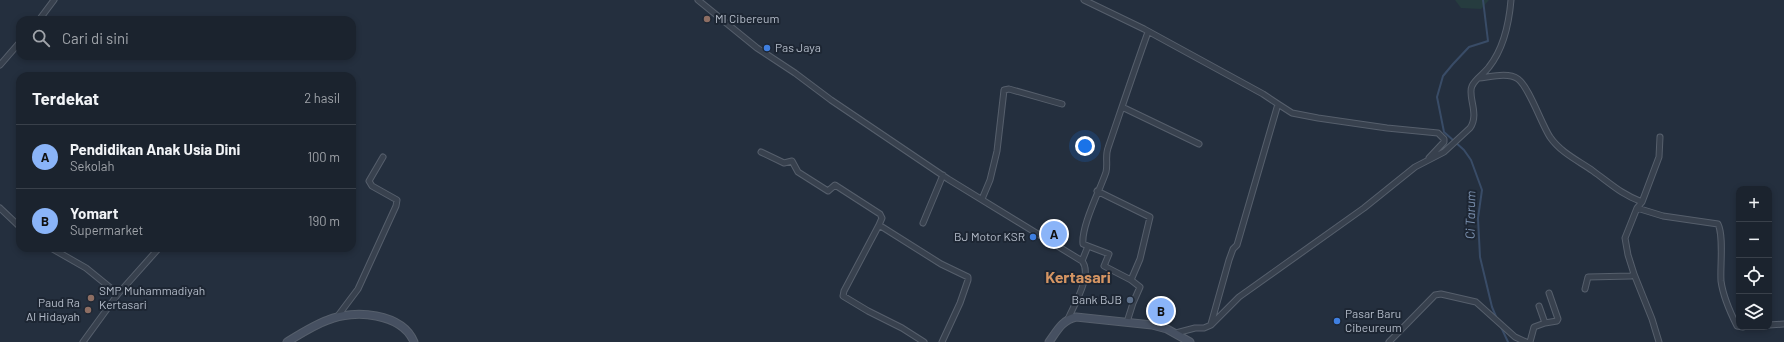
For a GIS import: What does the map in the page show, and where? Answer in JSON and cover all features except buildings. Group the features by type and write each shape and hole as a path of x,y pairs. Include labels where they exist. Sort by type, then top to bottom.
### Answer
{"main road":[{"path":"287,342 313,326 337,317 349,315 388,319 406,328 414,342"},
{"path":"1049,342 1068,319 1081,318 1127,322 1160,327 1176,333 1190,342"}],"street":[{"path":"698,0 757,48 795,73 831,100 943,175 1082,261 1086,267 1085,278 1068,319"},
{"path":"1084,0 1148,32 1263,94 1292,113 1387,128 1438,133 1444,138 1444,142 1427,161"},
{"path":"1176,333 1195,328 1204,328 1211,325 1239,297 1364,208 1415,167 1444,152 1466,133 1473,125 1474,113 1471,89 1472,85 1489,67 1506,32 1511,0"},
{"path":"42,16 51,1"},
{"path":"1127,322 1140,287 1131,280 1104,266 1109,254 1083,244 1083,242 1097,191 1106,169 1107,148 1148,32"},
{"path":"0,65 16,47"},
{"path":"1479,78 1513,76 1518,79 1525,86 1542,124 1551,138 1562,150 1626,196 1642,202"},
{"path":"982,199 990,180 997,151 1004,90 1009,89 1062,104"},
{"path":"1211,325 1233,249 1237,246 1278,104"},
{"path":"1122,107 1199,144"},
{"path":"1659,342 1652,319 1634,274 1628,255 1625,238 1637,208 1642,202 1659,157 1660,138"},
{"path":"761,152 784,163 792,161 797,171 828,191 835,185 880,214 882,218 879,225 844,291 843,296 868,311 902,328 924,342"},
{"path":"337,317 358,290 396,206 397,200 372,186 369,181 383,157"},
{"path":"923,223 943,175"},
{"path":"1097,191 1150,217 1140,258 1131,280"},
{"path":"0,208 16,223"},
{"path":"1637,208 1663,216 1718,224 1720,233 1723,289 1736,323"},
{"path":"879,225 941,264 968,277 960,303 942,342"},
{"path":"1082,261 1088,246"},
{"path":"58,252 86,268 118,294"},
{"path":"83,342 118,294 155,252"},
{"path":"1585,289 1588,277 1634,274"},
{"path":"1530,342 1534,327 1557,320 1558,318 1549,293"},
{"path":"1389,342 1436,295 1441,294 1476,302 1515,337 1526,342"},
{"path":"1539,306 1545,323"},
{"path":"1772,325 1784,324"}],"green space":[{"path":"1455,0 1489,0 1481,9 1461,8"}],"waterway":[{"name":"Ci Tarum","path":"1483,0 1488,41 1469,47 1453,64 1443,76 1437,97 1444,132 1464,150 1471,160 1482,190 1478,218 1480,257 1492,307 1497,319"},
{"name":"Ci Tarum","path":"1501,327 1508,342"}],"place":[{"name":"MI Cibereum","path":"707,19"},
{"name":"Pas Jaya","path":"767,48"},
{"name":"Pendidikan Anak Usia Dini","path":"1054,234"},
{"name":"BJ Motor KSR","path":"1033,237"},
{"name":"SMP Muhammadiyah Kertasari","path":"91,298"},
{"name":"Bank BJB","path":"1130,300"},
{"name":"Paud Ra Al Hidayah","path":"88,310"},
{"name":"Yomart","path":"1161,311"},
{"name":"Pasar Baru Cibeureum","path":"1337,321"}],"district":[{"name":"Kertasari","path":"1078,277"}]}
